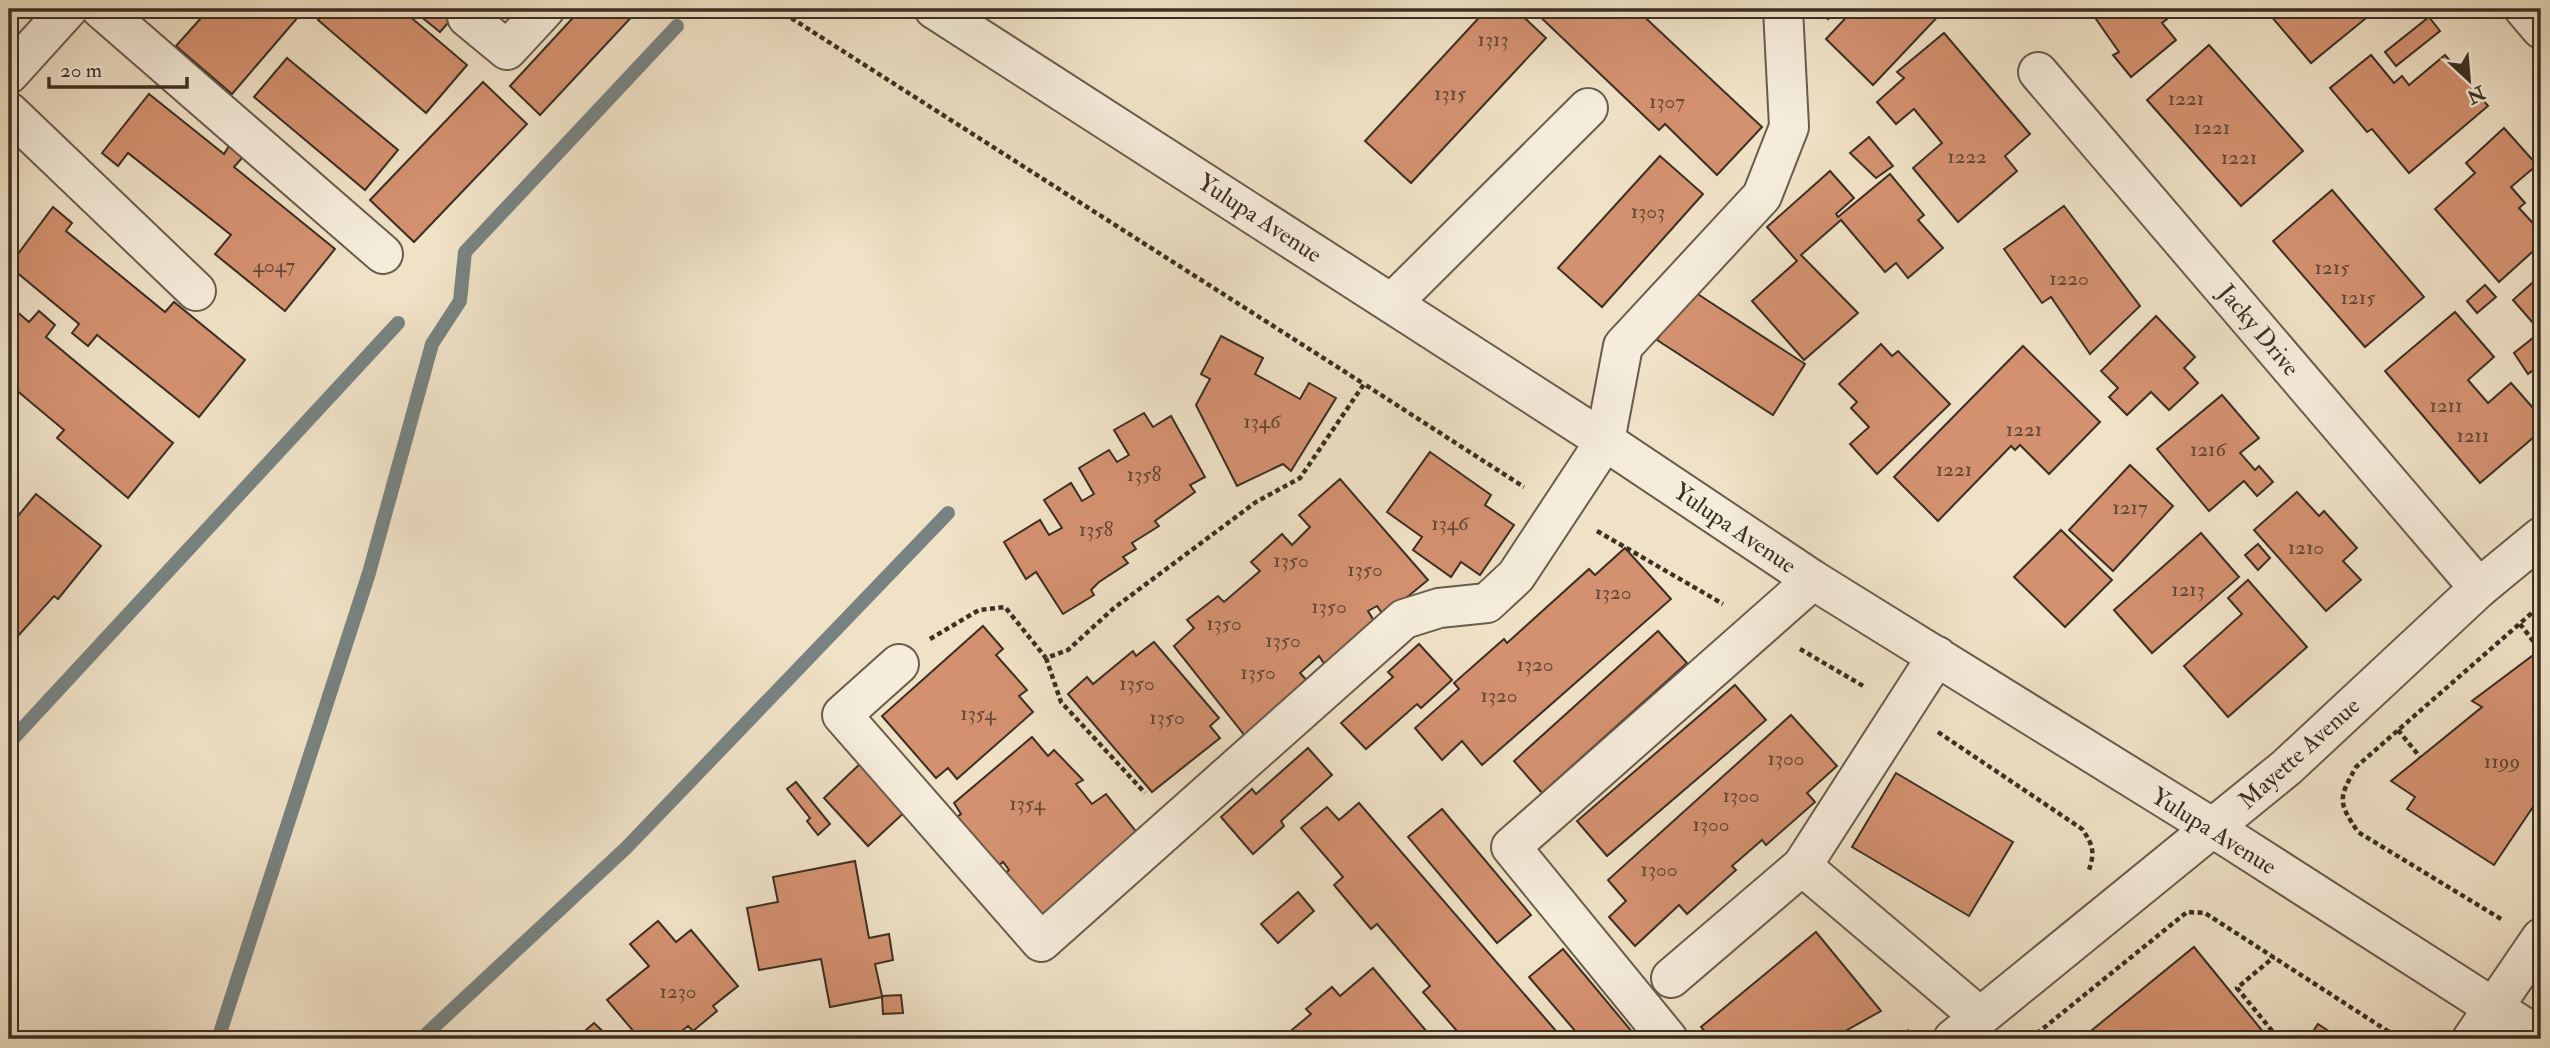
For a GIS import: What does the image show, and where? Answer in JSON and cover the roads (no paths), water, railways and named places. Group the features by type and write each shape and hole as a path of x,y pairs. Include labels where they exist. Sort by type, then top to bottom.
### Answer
{"street":[{"path":"9,74 68,9"},
{"path":"101,9 383,254"},
{"path":"467,18 507,50 545,9"},
{"name":"Yulupa Avenue","path":"934,9 1605,440 1812,580 2213,828 2541,1038"},
{"path":"899,664 842,715 1041,942 1404,619 1439,608 1487,603 1516,576 1605,440 1623,346 1762,196 1790,127 1783,9"},
{"path":"2524,9 2541,29"},
{"name":"Jacky Drive","path":"2038,72 2479,588"},
{"path":"1392,303 1588,108"},
{"path":"9,112 197,291"},
{"name":"Mayette Avenue","path":"1962,1016 2213,828 2287,767 2479,588 2534,558"},
{"path":"1668,1039 1511,847 1812,580"},
{"path":"1671,978 1802,866 1937,656"},
{"path":"1802,866 1962,1016"},
{"path":"2472,1039 2540,940"}],"waterway":[{"path":"218,1039 369,573 432,344 460,301 465,252 677,26"},
{"path":"9,743 398,323"},
{"path":"421,1039 626,848 948,513"}]}
